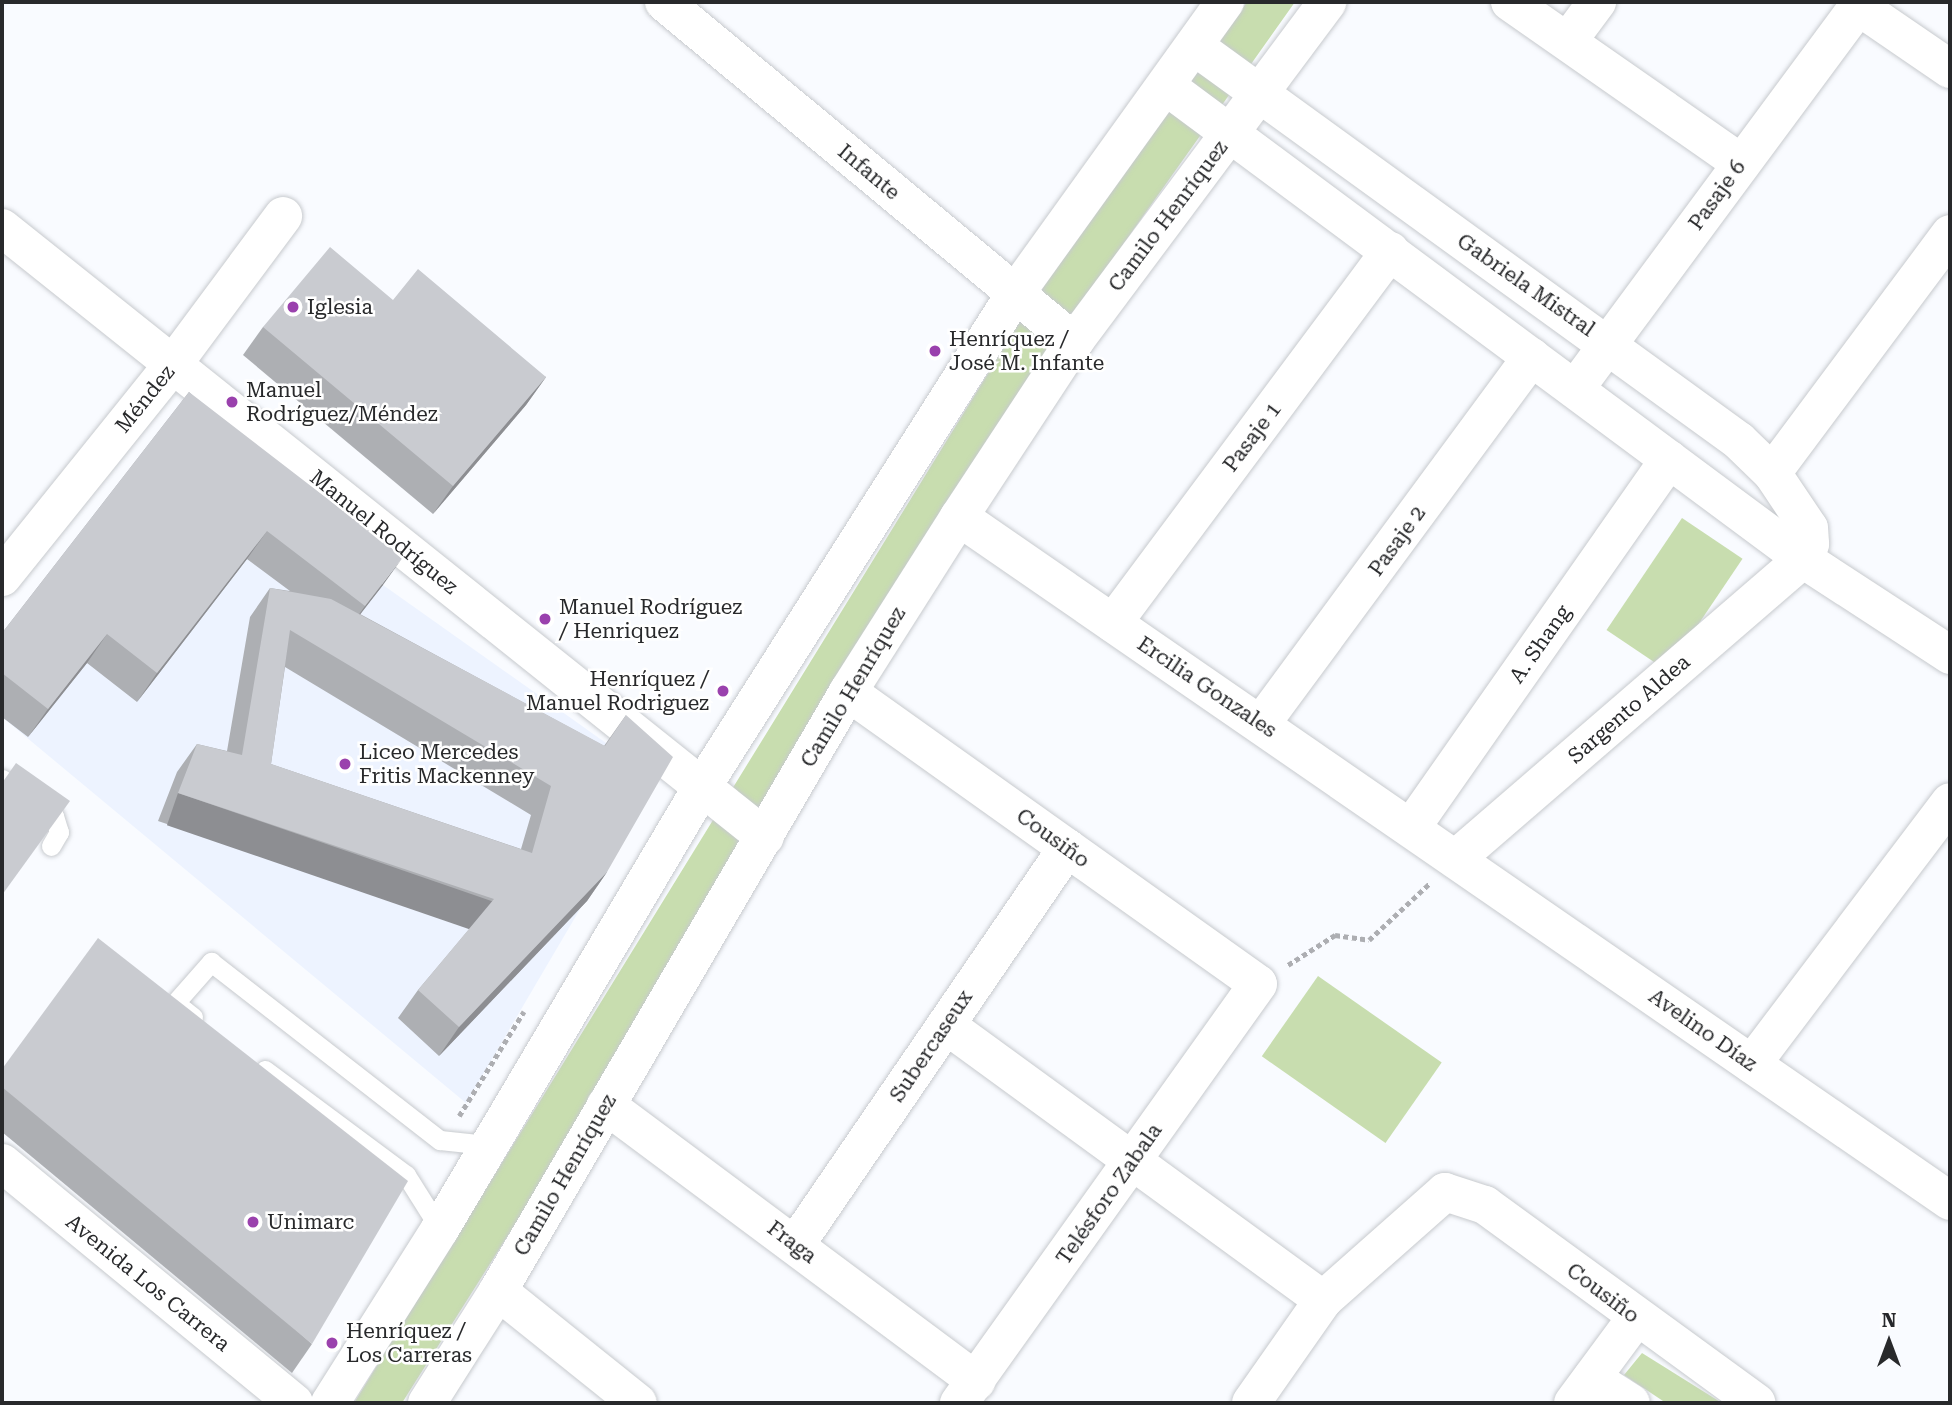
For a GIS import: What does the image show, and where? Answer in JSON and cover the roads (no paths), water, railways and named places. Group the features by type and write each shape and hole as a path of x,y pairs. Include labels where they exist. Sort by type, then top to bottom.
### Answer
{"street":[{"name":"Infante","path":"664,2 1074,341"},
{"path":"330,1403 440,1229 487,1145 702,787 1015,294 1226,2"},
{"name":"Camilo Henríquez","path":"427,1403 498,1291 848,692 959,517 1074,341 1327,2"},
{"path":"1510,2 1741,163"},
{"path":"1568,41 1597,2"},
{"path":"1859,4 1950,69"},
{"name":"Pasaje 6","path":"1576,389 1859,4"},
{"name":"Gabriela Mistral","path":"1194,46 1258,95 1608,343 1739,441 1772,472 1809,527 1810,544 1803,559"},
{"path":"1166,86 1803,559 1950,654"},
{"name":"Méndez","path":"2,578 174,363 283,216"},
{"name":"Manuel Rodríguez","path":"2,228 765,837"},
{"path":"1772,472 1950,234"},
{"name":"Pasaje 1","path":"1113,623 1390,251"},
{"name":"Pasaje 2","path":"1261,724 1532,357"},
{"name":"A. Shang","path":"1411,828 1669,459"},
{"name":"Ercilia Gonzales","path":"959,517 1455,859"},
{"name":"Sargento Aldea","path":"1455,859 1803,559"},
{"name":"Cousiño","path":"848,692 1258,984"},
{"path":"1752,1064 1950,802"},
{"name":"Subercaseux","path":"796,1244 1067,848"},
{"name":"Avelino Díaz","path":"1455,859 1950,1201"},
{"name":"Telésforo Zabala","path":"968,1392 1258,984"},
{"path":"946,1025 1323,1300 1251,1403"},
{"name":"Fraga","path":"606,1105 796,1244 968,1392"},
{"name":"Avenida Los Carrera","path":"2,1163 294,1403"},
{"name":"Cousiño","path":"1323,1300 1445,1192 1485,1205 1636,1318 1757,1403"},
{"path":"498,1291 638,1403"},
{"path":"1631,1403 1583,1390 1636,1318"}],"lane":[{"path":"2,779 54,816 58,832 51,846"},
{"path":"208,1027 175,1003 211,962 440,1140 487,1145"},
{"path":"252,1060 406,1175 440,1229"}],"place":[{"name":"Iglesia","path":"293,307"},
{"name":"Henríquez / José M. Infante","path":"935,351"},
{"name":"Manuel Rodríguez/Méndez","path":"232,402"},
{"name":"Manuel Rodríguez / Henriquez","path":"545,619"},
{"name":"Henríquez / Manuel Rodriguez","path":"723,691"},
{"name":"Liceo Mercedes Fritis Mackenney","path":"345,764"},
{"name":"Unimarc","path":"253,1222"},
{"name":"Henríquez / Los Carreras","path":"332,1343"}]}
